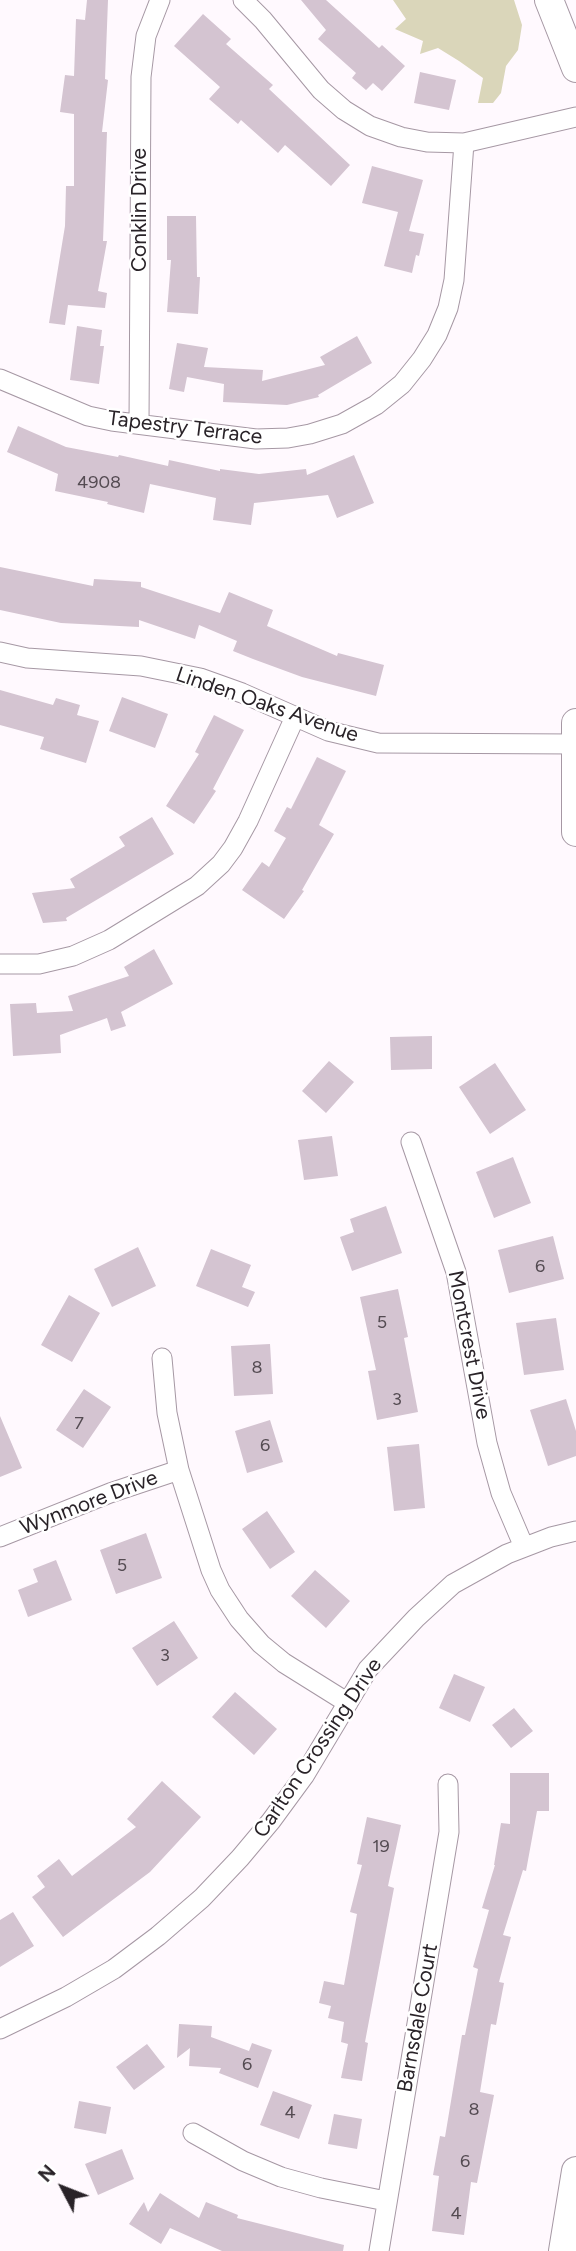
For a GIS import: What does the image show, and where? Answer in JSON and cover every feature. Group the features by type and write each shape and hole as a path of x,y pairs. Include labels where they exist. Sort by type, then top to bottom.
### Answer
{"street":[{"name":"Conklin Drive","path":"139,424 141,78 146,36 160,0"},
{"path":"243,0 321,90 344,110 370,126 401,137 427,142 464,143 576,117"},
{"path":"549,0 576,68"},
{"name":"Tapestry Terrace","path":"0,379 88,416 139,424 256,439 288,438 342,424 376,405 402,384 437,335 448,308 456,262 464,143"},
{"name":"Linden Oaks Avenue","path":"0,652 27,658 162,669 200,678 346,737 378,743 575,737"},
{"path":"0,964 39,964 73,956 109,940 197,886 221,864 233,848 295,717"},
{"path":"575,737 576,832"},
{"name":"Montcrest Drive","path":"411,1142 456,1272 487,1443 501,1493 524,1548"},
{"path":"162,1358 167,1413 179,1470 220,1590 239,1619 261,1644 284,1663 348,1703"},
{"name":"Wynmore Drive","path":"0,1537 110,1493 179,1470"},
{"name":"Carlton Crossing Drive","path":"0,2029 66,1997 114,1969 202,1899 271,1821 304,1776 368,1669 416,1618 453,1584 507,1554 551,1537 576,1531"},
{"name":"Barnsdale Court","path":"379,2251 449,1832 448,1784"},
{"path":"193,2133 243,2161 281,2177 386,2201"},
{"path":"564,2251 576,2171"}],"shaded area":[{"path":"393,0 514,0 522,25 518,50 506,66 501,93 493,103 478,103 483,78 438,48 420,54 423,41 395,29 406,19"}],"building":[{"path":"87,0 108,0 105,79 108,80 102,132 107,132 103,241 107,241 98,291 107,293 105,308 68,305 65,325 49,323 65,226 66,186 74,186 74,114 60,112 65,75 74,76 76,19 85,20"},
{"path":"301,0 326,0 379,48 382,45 405,66 382,91 373,83 366,90 352,78 356,73 318,39 326,30"},
{"path":"203,14 231,39 226,44 273,85 269,89 350,165 331,186 285,145 278,153 241,120 238,124 209,99 220,87 174,46"},
{"path":"420,72 456,80 449,110 414,103"},
{"path":"372,166 423,180 409,231 424,234 412,273 384,266 398,212 362,203"},
{"path":"167,216 196,216 197,277 200,277 198,314 167,312 171,260 167,260"},
{"path":"77,326 102,330 100,346 104,346 99,384 70,380"},
{"path":"357,336 372,363 318,395 319,397 287,405 223,402 224,384 187,377 184,392 169,389 177,343 208,348 204,367 263,370 262,381 325,365 320,357"},
{"path":"18,426 66,447 168,466 169,460 220,471 259,474 306,469 307,475 354,455 374,503 337,518 328,495 254,503 251,525 213,520 216,498 150,484 144,513 55,491 58,474 7,452"},
{"path":"0,567 93,586 94,579 141,582 141,587 220,613 229,592 273,610 267,626 337,656 338,653 384,665 376,696 302,677 233,651 237,641 199,625 195,639 139,620 139,627 61,623 0,610"},
{"path":"0,690 53,705 56,698 80,705 77,715 99,721 86,763 40,749 44,737 0,725"},
{"path":"122,697 168,714 155,748 109,731"},
{"path":"214,715 244,730 213,789 216,791 194,824 166,806 199,754 195,752"},
{"path":"317,757 346,771 319,825 334,834 302,890 304,891 284,919 242,890 262,862 269,867 286,838 274,831 287,807 291,809"},
{"path":"152,817 174,854 66,918 67,921 43,923 32,893 75,888 70,879 125,846 119,837"},
{"path":"154,949 173,984 121,1012 126,1026 111,1031 107,1018 60,1035 61,1053 13,1056 10,1004 36,1003 37,1013 73,1011 68,996 129,976 124,967"},
{"path":"432,1036 432,1069 391,1070 390,1037"},
{"path":"329,1061 354,1082 326,1113 302,1091"},
{"path":"495,1063 526,1110 490,1134 459,1087"},
{"path":"332,1136 338,1176 304,1180 298,1140"},
{"path":"513,1157 531,1203 494,1218 476,1172"},
{"path":"386,1206 402,1253 352,1271 340,1237 354,1232 350,1219"},
{"path":"553,1236 564,1279 509,1293 498,1250"},
{"path":"138,1247 156,1286 112,1307 94,1269"},
{"path":"211,1249 251,1265 242,1287 255,1292 248,1307 196,1286"},
{"path":"398,1289 408,1337 404,1338 418,1412 377,1420 368,1371 376,1370 360,1297"},
{"path":"69,1295 100,1313 72,1362 41,1345"},
{"path":"556,1318 564,1370 524,1375 516,1323"},
{"path":"270,1344 273,1394 234,1396 231,1346"},
{"path":"84,1389 111,1407 83,1448 56,1430"},
{"path":"566,1399 576,1431 576,1456 548,1466 530,1410"},
{"path":"0,1416 22,1468 0,1477"},
{"path":"270,1420 283,1462 247,1473 235,1431"},
{"path":"419,1444 425,1508 394,1511 387,1447"},
{"path":"267,1511 295,1552 270,1569 242,1529"},
{"path":"146,1533 162,1578 116,1594 100,1550"},
{"path":"56,1560 72,1600 28,1617 18,1590 38,1582 33,1569"},
{"path":"315,1570 350,1601 326,1628 291,1596"},
{"path":"174,1621 198,1658 157,1686 132,1648"},
{"path":"454,1674 485,1687 470,1722 439,1708"},
{"path":"235,1692 277,1729 254,1755 212,1717"},
{"path":"514,1708 533,1731 511,1748 492,1725"},
{"path":"510,1773 549,1773 549,1811 537,1811 526,1871 523,1870 503,1935 511,1937 499,1982 504,1983 496,2025 491,2024 480,2092 494,2095 477,2183 471,2182 464,2235 432,2231 439,2176 433,2175 440,2136 445,2137 462,2035 465,2035 478,1969 473,1967 489,1910 482,1908 495,1865 501,1823 510,1824"},
{"path":"162,1781 201,1817 150,1872 63,1937 32,1897 45,1887 37,1876 59,1859 72,1876 136,1827 127,1819"},
{"path":"367,1817 401,1825 388,1886 394,1888 365,2042 368,2043 362,2081 341,2078 348,2044 341,2042 344,2022 328,2018 331,2006 319,2003 324,1981 344,1985 357,1914 350,1912 362,1865 357,1864"},
{"path":"13,1912 34,1946 0,1967 0,1920"},
{"path":"179,2024 212,2026 211,2037 249,2051 252,2043 272,2050 258,2088 219,2073 221,2068 189,2066 190,2048 177,2058"},
{"path":"147,2044 165,2067 134,2090 116,2067"},
{"path":"273,2091 312,2105 299,2139 260,2125"},
{"path":"79,2101 111,2107 106,2134 74,2128"},
{"path":"334,2114 362,2119 357,2149 328,2144"},
{"path":"122,2149 134,2179 98,2195 85,2164"},
{"path":"160,2193 199,2218 206,2202 238,2215 237,2218 344,2245 343,2251 222,2251 170,2228 161,2244 129,2224 144,2202 148,2212"}]}
